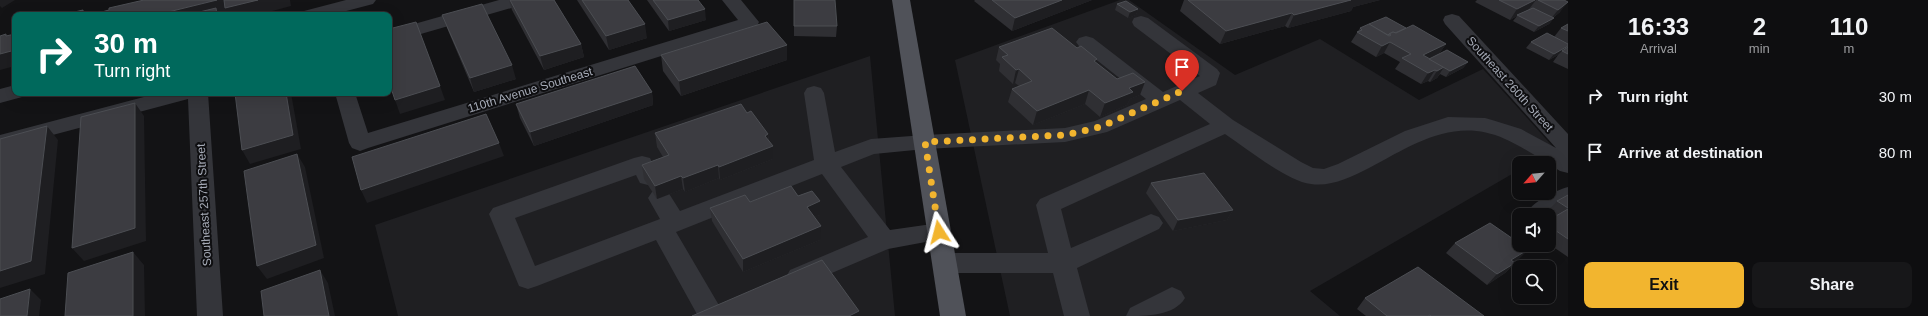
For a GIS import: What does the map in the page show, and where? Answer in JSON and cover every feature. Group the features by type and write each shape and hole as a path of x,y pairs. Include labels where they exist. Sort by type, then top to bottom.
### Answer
{"main road":[{"path":"901,0 953,316"}],"street":[{"path":"321,12 367,0"},
{"path":"400,34 519,0"},
{"name":"110th Avenue Southeast","path":"346,96 360,143 750,22 732,0"},
{"name":"Southeast 260th Street","path":"1452,20 1568,148"},
{"path":"648,177 642,164 501,214 528,279 826,163 871,147 925,142 1065,135 1087,131 1100,127 1209,80 1210,73 1141,22"},
{"path":"1086,42 1161,101"},
{"path":"1182,91 1226,126 1293,168 1310,176 1324,177 1346,170 1413,136 1448,124 1485,126 1513,134 1568,165"},
{"path":"0,96 12,93"},
{"path":"814,93 826,163 884,240"},
{"path":"0,142 173,96"},
{"name":"Southeast 257th Street","path":"198,96 210,316"},
{"path":"1077,316 1048,205 1226,126"},
{"path":"1549,208 1568,196"},
{"path":"660,198 667,225 717,312"},
{"path":"944,263 1063,263 1151,223"},
{"path":"776,287 884,240 939,232"},
{"path":"1139,316 1172,298"}],"shaded area":[{"path":"1120,0 1129,0 1235,75 1320,39 1419,100 1483,69 1555,149 1543,156 1512,156 1512,174 1310,291 1340,316 1010,316 955,60"},
{"path":"870,56 895,316 398,316 375,225"}],"building":[{"path":"144,0 217,0 168,12 102,12 109,10 109,8"},
{"path":"224,0 258,0 225,8"},
{"path":"510,0 554,0 581,44 540,56"},
{"path":"582,0 628,0 645,24 606,36"},
{"path":"653,0 698,0 705,9 668,20"},
{"path":"794,0 835,0 837,26 794,26"},
{"path":"992,0 1062,0 1015,18"},
{"path":"1188,0 1351,0 1294,15 1292,13 1226,31"},
{"path":"1499,0 1535,0 1517,9"},
{"path":"1538,0 1564,0 1568,2 1558,10"},
{"path":"1126,1 1138,9 1130,12 1117,4"},
{"path":"482,4 512,65 470,78 442,15"},
{"path":"216,8 217,12 199,12"},
{"path":"1533,8 1554,18 1539,26 1517,15"},
{"path":"1386,17 1406,28 1388,35 1369,24"},
{"path":"416,22 440,86 395,100 392,91 392,28"},
{"path":"767,22 787,45 679,81 661,55"},
{"path":"1369,24 1389,36 1391,35 1389,34 1393,32 1396,33 1413,25 1446,44 1423,55 1444,67 1437,71 1435,70 1428,73 1402,58 1411,54 1390,42 1382,46 1357,32 1362,30 1360,28"},
{"path":"1568,24 1568,31 1561,28"},
{"path":"1052,28 1077,48 1081,46 1097,59 1094,61 1117,79 1133,73 1145,82 1129,88 1133,92 1105,103 1089,90 1037,111 1012,89 1032,81 1019,69 1016,70 1002,57 1008,55 999,47"},
{"path":"1547,33 1568,44 1568,46 1554,54 1531,42"},
{"path":"6,34 6,36 12,35 12,51 0,54 0,36"},
{"path":"1568,47 1568,54 1562,51"},
{"path":"1447,50 1468,62 1450,71 1429,59"},
{"path":"635,66 652,92 530,132 516,104"},
{"path":"235,96 286,96 293,135 242,150"},
{"path":"135,103 135,228 72,248 81,117"},
{"path":"741,104 747,113 751,111 768,134 765,136 773,146 719,167 718,165 683,178 681,176 655,186 642,165 669,155 655,133"},
{"path":"486,114 499,143 361,190 352,157"},
{"path":"47,126 31,261 0,271 0,139"},
{"path":"297,154 316,245 257,266 244,171"},
{"path":"1204,173 1233,210 1178,220 1151,183"},
{"path":"791,186 798,196 812,191 820,201 807,207 821,226 743,259 710,208 745,195 750,202"},
{"path":"1568,195 1568,208 1557,201"},
{"path":"1568,209 1568,239 1556,231 1556,216"},
{"path":"1490,223 1512,238 1512,252 1524,252 1511,260 1512,265 1497,274 1455,243"},
{"path":"133,252 133,316 65,316 68,273"},
{"path":"822,260 859,311 849,316 692,316"},
{"path":"1418,267 1484,316 1387,316 1365,298"},
{"path":"320,270 329,316 264,316 261,291"},
{"path":"30,289 27,316 0,316 0,299"}],"route":[{"path":"939,232 925,142 1065,135 1087,131 1100,127 1182,91"}]}
